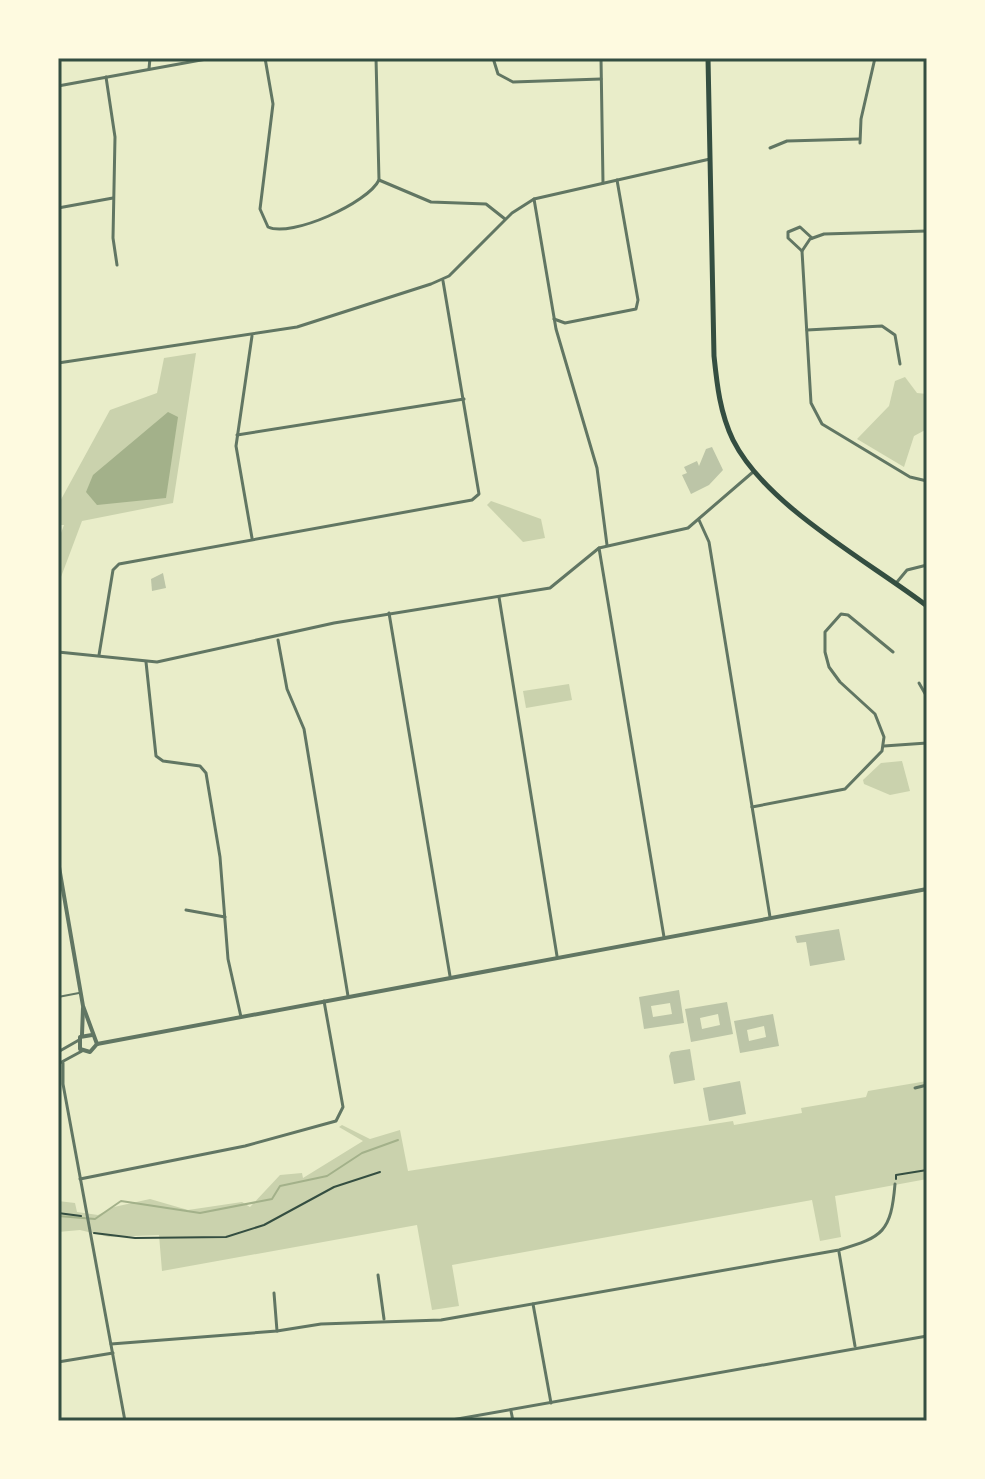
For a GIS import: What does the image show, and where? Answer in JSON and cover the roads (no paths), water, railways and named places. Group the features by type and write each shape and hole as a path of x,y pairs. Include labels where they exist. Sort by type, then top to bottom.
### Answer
{"highway":[{"path":"708,58 718,396 732,438 753,472 784,501 927,606"}],"street":[{"path":"149,69 150,58"},
{"path":"58,86 212,58"},
{"path":"265,58 273,104 260,209 265,225 287,231 366,197 379,180 376,58"},
{"path":"493,58 498,74 513,82 601,79"},
{"path":"601,58 603,183"},
{"path":"770,148 787,141 859,141 875,58"},
{"path":"106,77 115,137 117,265"},
{"path":"58,363 297,327 443,280 505,219 534,199 710,159"},
{"path":"379,180 431,202 486,204 505,219"},
{"path":"554,319 565,323 636,309 638,300 617,180"},
{"path":"58,208 114,198"},
{"path":"534,199 556,329 597,468 607,545"},
{"path":"802,251 788,238 788,232 800,227 812,238"},
{"path":"927,231 824,234 812,238 802,251 811,403 818,420 910,477 927,481"},
{"path":"99,655 113,570 119,564 463,501 479,494 443,280"},
{"path":"807,330 882,326 895,335 900,364"},
{"path":"252,335 236,446 252,538"},
{"path":"237,435 464,399"},
{"path":"58,652 146,662 389,613 553,587 599,548 682,531 699,520 753,472"},
{"path":"699,520 709,542 770,917"},
{"path":"599,548 664,937"},
{"path":"896,583 907,570 927,565"},
{"path":"499,596 557,956"},
{"path":"389,613 450,976"},
{"path":"752,807 845,789 883,746 883,731 875,714 840,682 829,667 825,632 839,616 846,614 893,652"},
{"path":"277,638 287,689 304,729 348,996"},
{"path":"146,662 156,756 163,761 198,765 205,771 220,857 229,961 241,1017"},
{"path":"919,683 927,697"},
{"path":"883,746 927,743"},
{"path":"58,861 80,993 97,1044"},
{"path":"125,1421 60,1064 82,1051 90,1052 97,1044 927,889"},
{"path":"186,910 225,917"},
{"path":"80,1179 237,1148 336,1121 343,1107 324,1001"},
{"path":"82,1051 83,1006"},
{"path":"58,1052 80,1038 92,1035"},
{"path":"58,1074 63,1084"},
{"path":"915,1088 927,1085"},
{"path":"111,1344 385,1320 441,1320 839,1250 868,1241 885,1231 893,1212 895,1184"},
{"path":"839,1250 855,1346"},
{"path":"378,1275 385,1320"},
{"path":"274,1293 277,1331"},
{"path":"533,1304 551,1403"},
{"path":"446,1421 855,1346 927,1336"},
{"path":"58,1362 113,1353"},
{"path":"511,1411 513,1421"}],"lane":[{"path":"58,997 80,993"}],"waterway":[{"path":"58,1216 95,1219 121,1201 200,1213 272,1199 280,1186 327,1176 362,1153 398,1140"}]}
